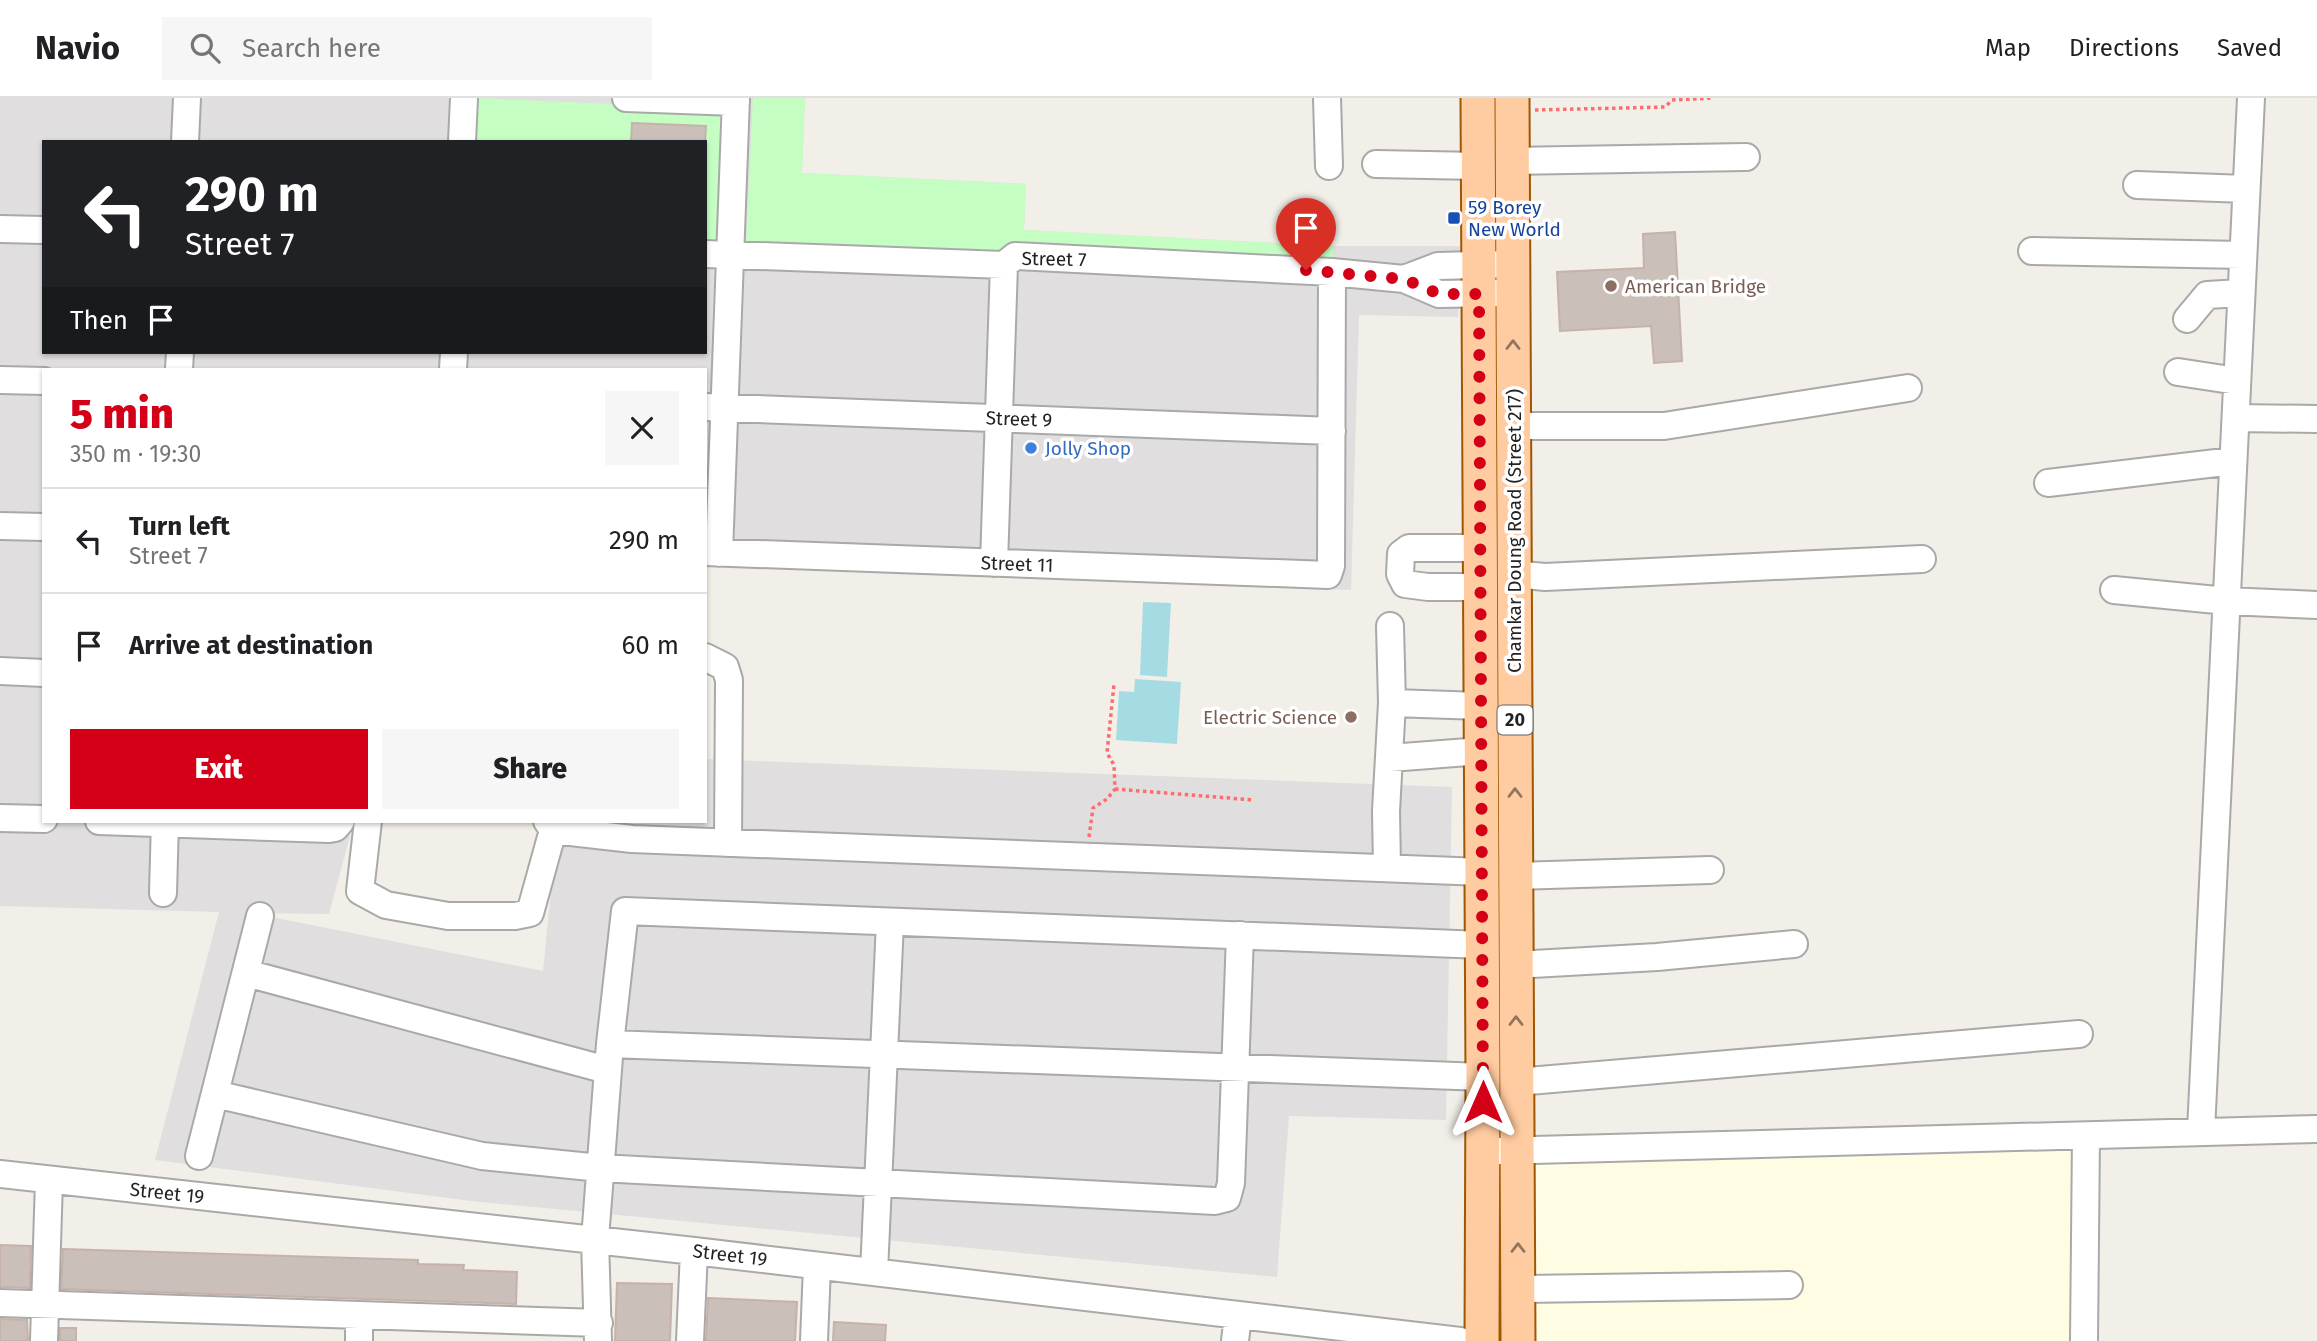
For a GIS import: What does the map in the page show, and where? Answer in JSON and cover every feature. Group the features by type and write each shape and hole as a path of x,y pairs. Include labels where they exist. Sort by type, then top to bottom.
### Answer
{"main road":[{"name":"Chamkar Doung Road (Street 217)","path":"1478,98 1482,1341"},
{"name":"Chamkar Doung Road (Street 217)","path":"1512,105 1518,1341"}],"street":[{"path":"185,140 187,98"},
{"path":"462,140 464,98"},
{"path":"626,98 736,100 718,254 712,552"},
{"path":"1327,98 1329,166"},
{"path":"2202,1131 2251,98"},
{"path":"1512,160 1746,156"},
{"path":"1376,164 1478,166"},
{"path":"2137,185 2246,189"},
{"path":"0,229 42,230"},
{"path":"2032,251 2243,255"},
{"name":"Street 7","path":"718,254 1004,265 1015,256 1332,272 1404,279 1438,266 1479,280 1513,279"},
{"path":"994,563 1004,265"},
{"path":"1332,272 1332,430"},
{"path":"2187,319 2207,295 2241,293"},
{"path":"2178,372 2237,381"},
{"path":"0,380 42,382"},
{"path":"1513,426 1664,426 1908,387"},
{"name":"Street 9","path":"715,408 1332,430"},
{"path":"2236,418 2317,419"},
{"name":"Street 11","path":"712,552 1328,575 1331,566 1332,430"},
{"path":"2048,483 2233,461"},
{"path":"0,526 42,527"},
{"path":"1480,548 1409,548 1401,554 1400,575 1405,584 1480,587"},
{"path":"1514,574 1545,577 1923,559"},
{"path":"2114,590 2227,601 2317,605"},
{"path":"1387,868 1386,811 1392,703 1390,626"},
{"path":"707,658 726,667 729,680 728,843"},
{"path":"0,671 42,673"},
{"path":"1392,703 1481,706"},
{"path":"1390,758 1481,751"},
{"path":"0,818 42,819"},
{"path":"163,892 165,823"},
{"path":"252,823 338,824"},
{"path":"368,823 360,891 386,905 448,916 515,916 530,913 550,825 632,839 1482,872"},
{"path":"1516,876 1710,870"},
{"path":"0,1303 359,1328 598,1332 595,1239 609,1057 625,911 1482,945"},
{"path":"199,1156 260,916"},
{"path":"874,1272 890,922"},
{"path":"215,1094 482,1156 600,1168 1216,1201 1227,1198 1231,1183 1240,935"},
{"path":"1516,965 1657,957 1794,944"},
{"path":"246,973 609,1057 884,1054 1483,1077"},
{"path":"1517,1082 2079,1034"},
{"path":"1483,1152 2317,1129"},
{"path":"2084,1341 2086,1136"},
{"name":"Street 19","path":"0,1174 874,1272 1236,1328 1460,1341"},
{"path":"44,1341 49,1180"},
{"path":"690,1341 695,1251"},
{"path":"814,1341 817,1266"},
{"path":"1518,1289 1788,1285"}],"path":[{"path":"1512,105 1665,107 1672,100 1713,98"},
{"path":"1088,856 1093,808 1107,799 1115,789 1114,765 1107,752 1114,684"},
{"path":"1115,789 1254,800"}],"shaded area":[{"path":"0,98 805,98 802,173 1026,184 1024,230 1333,246 1460,246 1458,317 1359,315 1351,590 707,566 707,368 42,368 42,823 353,823 329,914 251,913 543,971 558,823 707,823 707,759 1452,787 1446,1120 1289,1116 1277,1277 471,1201 155,1160 219,912 0,906"},
{"path":"2082,1146 2076,1341 1531,1341 1533,1154"}],"green space":[{"path":"475,98 730,109 723,248 707,247 707,140 472,140"},
{"path":"753,98 805,98 802,173 1026,184 1024,230 1333,246 1332,272 746,243"}],"water":[{"path":"1143,602 1171,603 1167,677 1140,675"},
{"path":"1135,679 1181,682 1177,744 1116,740 1119,691 1134,692"}],"building":[{"path":"632,123 706,126 705,140 631,140"},
{"path":"1675,232 1682,361 1654,363 1651,326 1560,331 1557,272 1644,268 1643,234"},
{"path":"0,1245 31,1246 30,1288 0,1287"},
{"path":"63,1249 418,1260 418,1264 464,1265 463,1270 517,1272 516,1304 61,1289"},
{"path":"617,1283 672,1284 670,1341 615,1341"},
{"path":"708,1298 797,1302 795,1341 706,1341"},
{"path":"0,1319 27,1320 28,1341 0,1341"},
{"path":"834,1322 886,1325 885,1341 833,1341"},
{"path":"60,1328 76,1328 76,1341 60,1341"}],"place":[{"name":"59 Borey New World","path":"1454,218"},
{"name":"American Bridge","path":"1611,286"},
{"name":"Jolly Shop","path":"1031,448"},
{"name":"Electric Science","path":"1351,717"}],"route":[{"path":"1306,270 1404,279 1439,294 1479,294 1483,1102"}]}
